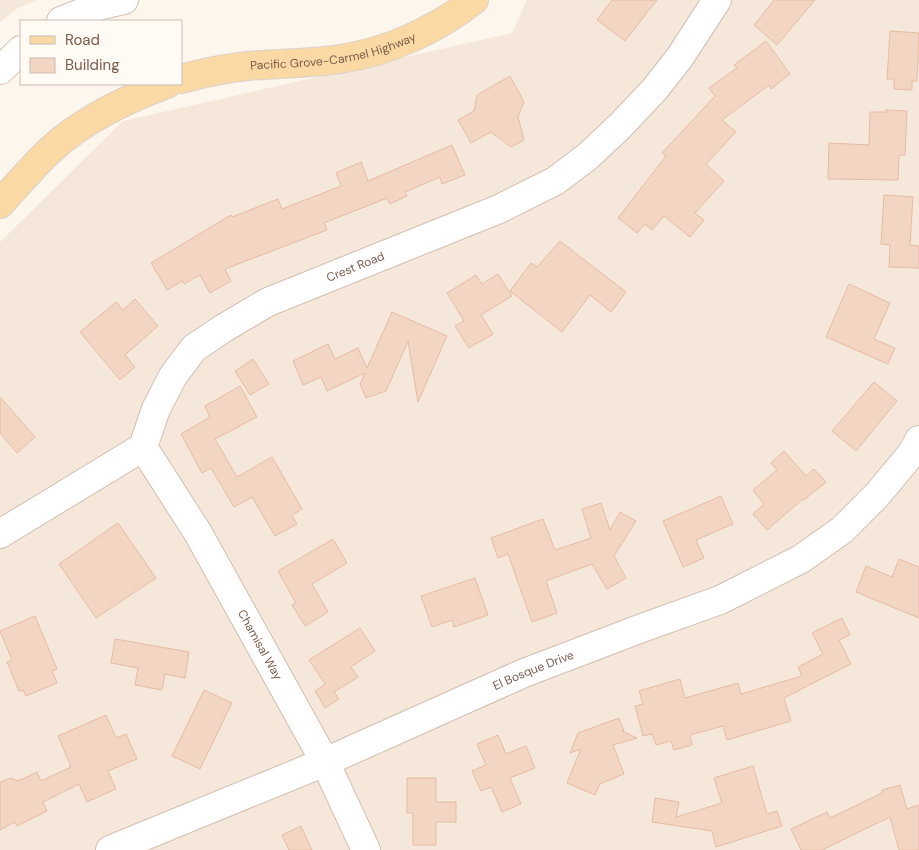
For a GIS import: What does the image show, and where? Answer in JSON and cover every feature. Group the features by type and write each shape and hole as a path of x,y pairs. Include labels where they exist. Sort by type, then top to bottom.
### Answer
{"main road":[{"name":"Pacific Grove-Carmel Highway","path":"182,79 227,68 316,62 361,55 424,32 462,10 474,0"},
{"path":"0,204 46,155 73,132 102,113 165,85"}],"street":[{"path":"63,20 102,5 124,0"},
{"name":"Crest Road","path":"143,446 156,409 174,376 194,348 268,302 499,209 555,181 587,157 655,89 680,57 717,0"},
{"path":"0,70 20,51"},
{"name":"El Bosque Drive","path":"110,850 325,762 524,673 720,600 801,559 842,530 877,495 912,454 919,440"},
{"path":"0,534 143,446"},
{"name":"Chamisal Way","path":"143,446 198,533 325,762 366,850"}],"shaded area":[{"path":"0,0 36,0 18,8 0,22"},
{"path":"527,0 919,0 919,850 0,850 0,242 123,121 512,33"}],"building":[{"path":"612,0 657,0 625,41 597,20"},
{"path":"774,0 815,0 777,45 754,25"},
{"path":"890,31 919,33 917,81 912,81 912,90 894,89 894,79 887,79"},
{"path":"766,41 790,74 771,89 769,85 722,120 736,132 706,164 724,181 695,213 704,220 690,237 664,216 652,230 645,224 637,233 618,218 666,156 662,153 715,96 709,88 737,68 734,65"},
{"path":"510,76 524,102 518,117 524,140 511,147 491,132 471,143 458,120 474,111 477,95"},
{"path":"886,110 907,111 905,155 899,155 898,180 828,179 829,143 869,145 870,112 886,112"},
{"path":"452,145 465,175 442,184 440,177 405,192 407,196 390,204 387,198 324,223 327,230 225,269 231,281 210,293 200,275 184,284 182,281 167,290 151,263 231,215 232,217 278,199 282,209 341,186 336,173 361,162 368,181"},
{"path":"884,195 913,197 910,245 919,246 919,268 889,267 890,245 881,244"},
{"path":"560,241 626,292 611,312 590,295 562,332 510,291 531,263 537,267"},
{"path":"498,274 512,296 481,315 493,334 469,348 455,326 464,321 447,293 476,275 482,284"},
{"path":"849,284 890,303 874,339 895,348 888,364 826,337"},
{"path":"135,299 158,326 125,355 135,367 120,380 80,332 116,302 123,310"},
{"path":"392,312 447,336 418,402 408,341 386,391 366,398 360,384 365,373 327,391 321,377 303,385 293,361 328,344 335,359 358,348 367,368"},
{"path":"253,359 269,384 250,395 235,371"},
{"path":"874,382 897,401 856,451 832,431"},
{"path":"240,386 257,417 215,439 237,477 272,457 302,509 292,515 297,524 275,536 252,497 234,507 211,468 202,473 181,434 210,417 205,406"},
{"path":"0,397 35,437 17,453 0,433"},
{"path":"784,451 806,476 814,469 826,482 767,530 753,514 764,504 753,490 777,470 771,463"},
{"path":"721,496 733,524 696,540 704,558 683,567 663,521"},
{"path":"601,503 610,530 620,512 636,521 614,556 626,578 607,589 592,564 546,581 557,613 532,622 508,554 498,558 491,538 543,519 555,550 591,538 582,509"},
{"path":"118,523 156,578 96,618 59,564"},
{"path":"333,539 347,563 312,584 328,612 305,626 292,605 296,603 278,571"},
{"path":"899,559 919,567 919,618 856,592 866,566 892,577"},
{"path":"475,578 488,615 454,627 452,620 432,627 421,596"},
{"path":"35,616 57,669 52,671 57,683 26,696 23,690 19,691 7,662 12,660 0,631"},
{"path":"842,618 850,635 839,640 851,664 784,698 791,721 727,740 723,726 690,735 692,745 674,750 671,741 656,745 652,734 643,736 635,706 643,704 639,691 680,679 685,698 738,683 741,694 802,676 798,667 823,654 812,633"},
{"path":"360,628 375,651 351,667 358,677 334,692 339,699 325,708 315,691 325,684 309,660"},
{"path":"115,639 189,652 185,678 165,674 162,690 135,685 138,668 111,663"},
{"path":"204,690 232,703 200,769 172,756"},
{"path":"106,715 116,738 126,734 137,759 108,771 116,789 87,802 79,784 43,802 47,811 17,826 15,822 0,830 0,782 11,778 18,781 37,772 41,781 71,767 58,736"},
{"path":"619,718 624,731 622,731 637,738 613,745 624,774 600,784 595,795 567,783 581,749 570,753 578,733"},
{"path":"498,735 506,754 526,746 535,768 510,778 521,804 502,812 491,787 481,791 472,771 486,765 477,744"},
{"path":"753,766 767,814 777,811 782,826 716,847 712,831 652,822 655,798 679,802 676,817 722,803 714,778"},
{"path":"407,778 436,778 436,802 456,802 456,822 436,822 436,845 413,845 413,813 407,813"},
{"path":"900,785 907,809 919,805 919,850 899,850 890,817 822,850 801,850 791,829 827,812 830,818 882,793 882,790"},
{"path":"301,826 312,850 289,850 282,835"}]}
